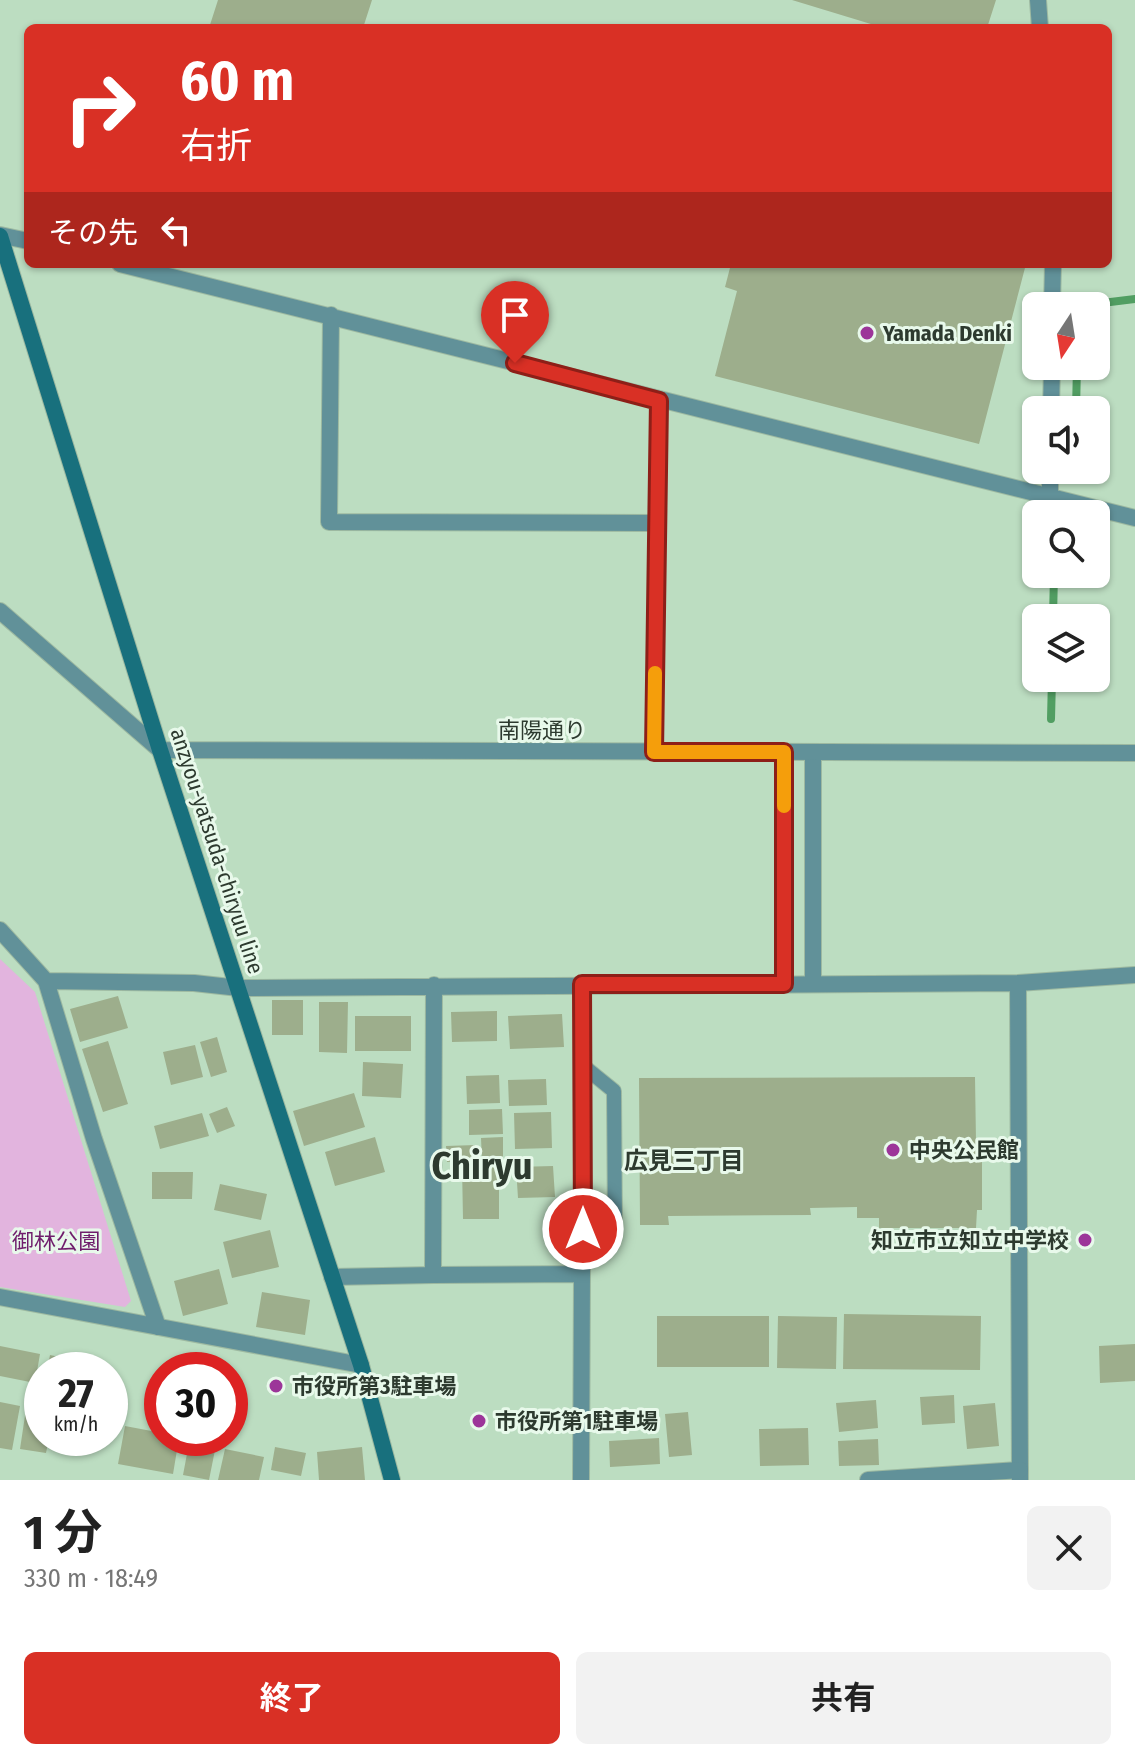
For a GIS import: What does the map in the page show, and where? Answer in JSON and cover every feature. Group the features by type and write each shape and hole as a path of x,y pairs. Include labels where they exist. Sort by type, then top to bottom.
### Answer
{"main road":[{"name":"anzyou-yatsuda-chiryuu line","path":"0,235 160,750 361,1365 392,1480"}],"street":[{"path":"1038,0 1040,24"},
{"path":"0,235 24,240"},
{"path":"137,268 1135,518"},
{"path":"1052,292 1053,268"},
{"path":"331,315 329,522 656,523"},
{"path":"654,752 659,401"},
{"path":"1050,484 1050,497"},
{"path":"0,611 160,750"},
{"name":"南陽通り","path":"160,750 1135,753"},
{"path":"784,752 784,984"},
{"path":"813,752 813,983"},
{"path":"0,930 46,981 94,1139 158,1327"},
{"path":"46,981 194,983 239,988 1018,983 1135,975"},
{"path":"868,1480 1020,1475 1018,983"},
{"path":"581,1480 582,984"},
{"path":"433,1275 434,985"},
{"path":"332,1277 582,1274"},
{"path":"0,1297 361,1365"}],"lane":[{"path":"582,1065 614,1091 615,1229"}],"green space":[{"name":"御林公園","path":"0,959 35,992 131,1301 125,1307 0,1287"}],"building":[{"path":"218,0 372,0 364,24 210,24"},
{"path":"792,0 996,0 988,24 871,24"},
{"name":"Yamada Denki","path":"730,268 1025,268 979,444 715,376 737,291 725,287"},
{"path":"118,996 128,1028 80,1042 70,1009"},
{"path":"272,1000 303,1000 303,1035 272,1035"},
{"path":"319,1002 348,1002 347,1053 319,1052"},
{"path":"497,1011 497,1041 452,1042 451,1012"},
{"path":"562,1014 564,1047 510,1049 508,1016"},
{"path":"355,1016 411,1016 411,1051 355,1051"},
{"path":"217,1037 227,1072 211,1077 200,1042"},
{"path":"108,1041 128,1104 103,1112 82,1049"},
{"path":"195,1045 203,1077 171,1085 163,1052"},
{"path":"363,1062 403,1064 401,1098 362,1096"},
{"path":"499,1075 500,1103 467,1104 466,1076"},
{"path":"975,1077 976,1142 982,1142 982,1210 977,1210 976,1228 879,1228 879,1218 857,1218 857,1207 810,1208 811,1215 668,1216 669,1225 640,1225 639,1078"},
{"path":"546,1079 547,1105 509,1106 508,1080"},
{"path":"354,1093 365,1127 304,1146 293,1111"},
{"path":"227,1107 235,1126 217,1133 209,1114"},
{"path":"502,1109 503,1134 469,1135 469,1110"},
{"path":"551,1112 552,1148 515,1149 514,1113"},
{"path":"202,1113 209,1136 160,1149 154,1126"},
{"path":"375,1137 385,1172 335,1186 325,1152"},
{"path":"503,1137 503,1161 482,1161 481,1138"},
{"path":"476,1145 476,1161 447,1162 446,1146"},
{"path":"462,1166 499,1166 499,1219 463,1219"},
{"path":"553,1166 555,1197 518,1198 516,1167"},
{"path":"152,1172 193,1172 192,1199 152,1199"},
{"path":"220,1184 267,1194 261,1220 214,1210"},
{"path":"270,1230 279,1267 232,1278 223,1242"},
{"path":"219,1269 228,1304 183,1316 174,1281"},
{"path":"262,1292 310,1300 305,1335 256,1327"},
{"path":"844,1314 981,1316 980,1370 843,1369"},
{"path":"657,1316 769,1316 769,1367 657,1367"},
{"path":"778,1316 837,1317 836,1369 777,1368"},
{"path":"1135,1344 1135,1381 1100,1383 1099,1346"},
{"path":"0,1346 30,1352 24,1352 24,1381 0,1376"},
{"path":"954,1395 955,1423 922,1425 920,1397"},
{"path":"876,1400 878,1428 839,1432 836,1403"},
{"path":"0,1402 20,1406 12,1450 0,1448"},
{"path":"995,1403 999,1446 967,1449 963,1406"},
{"path":"688,1412 692,1455 669,1457 665,1414"},
{"path":"24,1422 24,1450 20,1449"},
{"path":"128,1427 144,1430 144,1456 176,1456 173,1474 118,1464 119,1456 128,1456"},
{"path":"808,1428 809,1465 760,1466 759,1429"},
{"path":"659,1438 660,1464 610,1467 609,1441"},
{"path":"878,1439 879,1465 839,1466 838,1441"},
{"path":"275,1447 306,1453 301,1476 271,1470"},
{"path":"362,1447 365,1480 319,1480 317,1452"},
{"path":"248,1454 264,1457 259,1480 218,1480 223,1456"},
{"path":"187,1456 214,1456 209,1480 183,1475"}],"waterway":[{"path":"1110,302 1135,299"},
{"path":"1076,396 1077,380"},
{"path":"1053,604 1054,588"},
{"path":"1051,719 1052,692"}],"slow traffic":[{"path":"655,673 654,752 784,752 784,806"}],"place":[{"name":"Yamada Denki","path":"867,333"},
{"name":"中央公民館","path":"893,1150"},
{"name":"知立市立知立中学校","path":"1085,1240"},
{"name":"市役所第3駐車場","path":"276,1386"},
{"name":"市役所第1駐車場","path":"479,1421"}],"district":[{"name":"広見三丁目","path":"684,1161"},
{"name":"Chiryu","path":"482,1166"}],"route":[{"path":"515,363 659,401 654,752 784,752 784,984 582,984 583,1229"}]}
